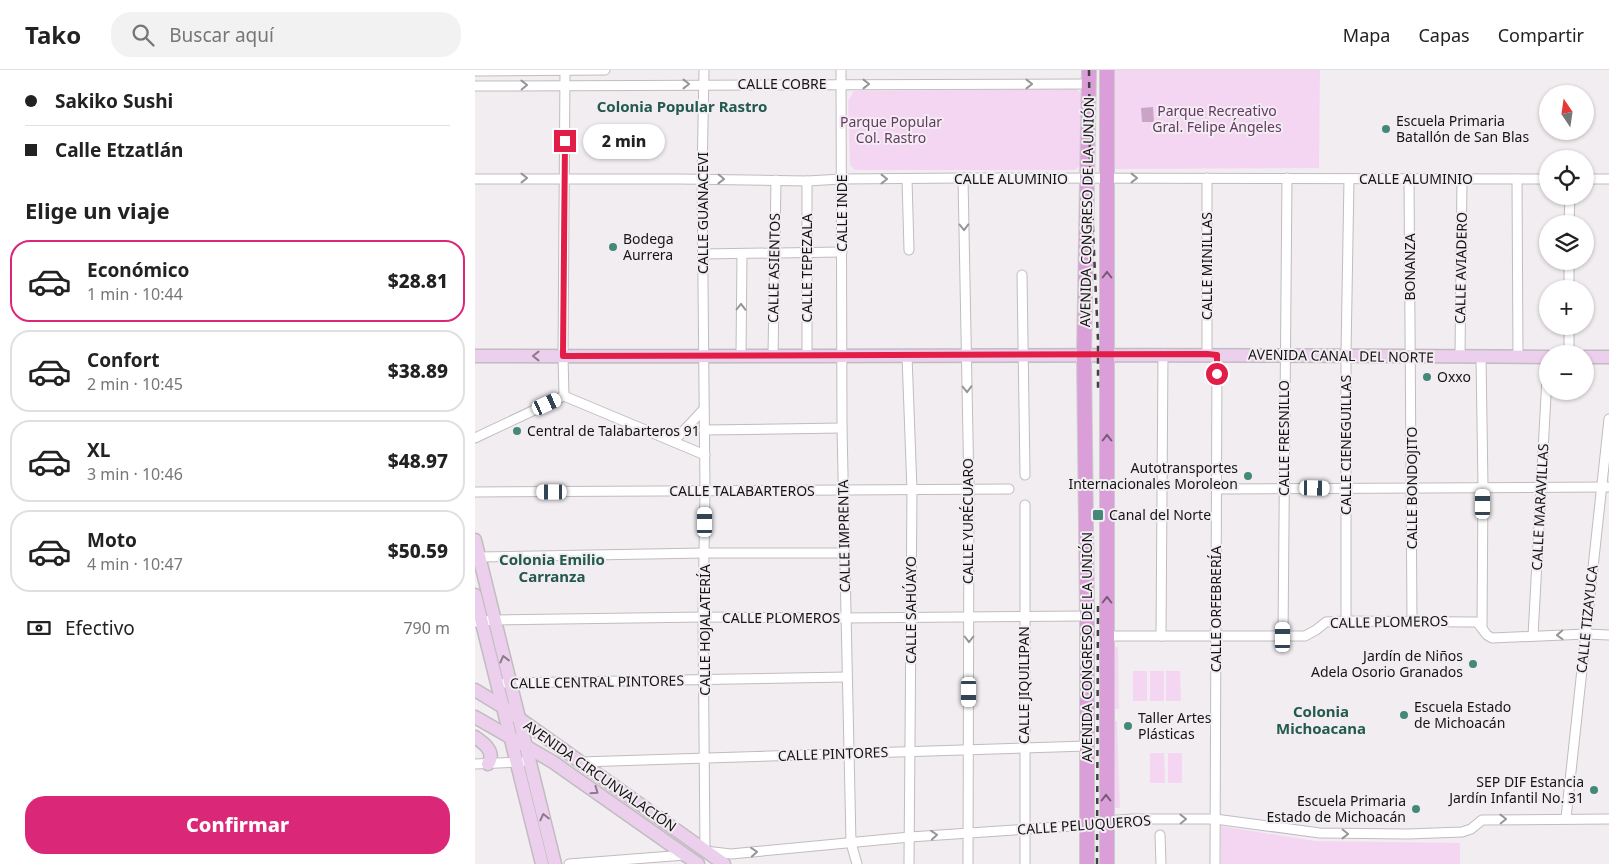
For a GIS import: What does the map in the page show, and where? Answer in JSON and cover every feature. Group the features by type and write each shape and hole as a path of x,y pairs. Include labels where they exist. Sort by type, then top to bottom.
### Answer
{"main road":[{"name":"AVENIDA CONGRESO DE LA UNIÓN","path":"1107,70 1107,864"},
{"name":"AVENIDA CONGRESO DE LA UNIÓN","path":"1087,864 1084,354 1089,77"},
{"name":"AVENIDA CANAL DEL NORTE","path":"475,356 1347,354 1539,357"},
{"path":"1594,357 1609,357"},
{"path":"475,540 479,557 484,621"},
{"path":"475,596 503,683 519,719 555,864"},
{"path":"503,683 503,707 542,864"},
{"path":"475,710 483,704 480,693"},
{"name":"AVENIDA CIRCUNVALACIÓN","path":"480,693 503,707 723,864"},
{"name":"AVENIDA CIRCUNVALACIÓN","path":"475,716 553,762 698,864"},
{"path":"475,737 489,751 491,758 489,764"}],"street":[{"path":"564,396 565,70"},
{"path":"475,71 605,70"},
{"name":"CALLE GUANACEVI","path":"704,70 702,179 704,355"},
{"name":"CALLE INDE","path":"841,70 842,356"},
{"name":"CALLE COBRE","path":"475,86 566,84 841,84 1089,77"},
{"name":"CALLE ALUMINIO","path":"475,179 565,178 807,181 963,178 1539,179"},
{"name":"CALLE YURÉCUARO","path":"963,178 969,489 968,864"},
{"name":"CALLE MINILLAS","path":"1207,178 1212,355"},
{"name":"CALLE FRESNILLO","path":"1283,637 1287,178"},
{"name":"BONANZA","path":"1409,178 1411,356"},
{"path":"907,179 909,250"},
{"name":"CALLE CIENEGUILLAS","path":"1346,621 1349,179"},
{"path":"1517,179 1517,357"},
{"path":"1594,179 1609,179"},
{"name":"CALLE ASIENTOS","path":"773,356 776,180"},
{"name":"CALLE AVIADERO","path":"1460,356 1462,180"},
{"name":"CALLE TEPEZALA","path":"807,181 807,355"},
{"path":"702,254 842,252"},
{"path":"741,355 742,254"},
{"path":"1022,275 1025,475"},
{"path":"1161,636 1163,354"},
{"name":"CALLE HOJALATERÍA","path":"704,355 705,491 703,617 705,851"},
{"name":"CALLE ORFEBRERÍA","path":"1212,355 1216,489 1215,864"},
{"name":"CALLE IMPRENTA","path":"842,356 844,553 851,843 857,864"},
{"name":"CALLE SAHÚAYO","path":"907,356 912,490 909,864"},
{"name":"CALLE BONDOJITO","path":"1411,356 1413,488 1412,621"},
{"path":"1481,357 1483,487 1482,628"},
{"path":"475,438 564,396 705,455"},
{"name":"CALLE MARAVILLAS","path":"1533,636 1546,400"},
{"path":"674,441 704,408"},
{"name":"CALLE TIZAYUCA","path":"1566,818 1586,634 1605,487 1609,419"},
{"path":"704,430 842,428"},
{"path":"1216,489 1605,487"},
{"name":"CALLE TALABARTEROS","path":"475,492 1009,489"},
{"name":"CALLE JIQUILIPAN","path":"1025,505 1025,864"},
{"path":"479,557 704,553 844,553"},
{"name":"CALLE PLOMEROS","path":"484,621 703,617 1087,616"},
{"name":"CALLE PLOMEROS","path":"1107,636 1305,636 1326,622 1346,621 1477,622 1487,635 1492,638 1586,634 1609,635"},
{"name":"CALLE CENTRAL PINTORES","path":"503,683 847,677"},
{"name":"CALLE PINTORES","path":"579,762 1087,746"},
{"path":"475,764 531,762"},
{"name":"CALLE PELUQUEROS","path":"705,851 731,854 910,837 1087,825 1131,819 1215,819 1320,833 1408,834 1467,831 1482,820 1609,819"},
{"path":"1161,835 1161,864"},
{"path":"569,864 686,855"}],"green space":[{"name":"Parque Recreativo Gral. Felipe Ángeles","path":"1114,70 1320,70 1319,168 1113,169"},
{"name":"Parque Popular Col. Rastro","path":"1076,89 1082,94 1083,163 1075,170 855,170 850,165 848,101 854,91"},
{"path":"1111,647 1118,647 1119,709 1112,709"},
{"path":"1133,671 1147,671 1147,701 1133,701"},
{"path":"1150,671 1164,671 1164,701 1150,701"},
{"path":"1166,671 1180,671 1181,701 1166,701"},
{"path":"1111,721 1117,721 1120,808 1113,808"},
{"path":"1150,753 1164,753 1165,783 1150,783"},
{"path":"1168,753 1182,753 1182,783 1168,783"},
{"path":"1221,826 1315,841 1460,843 1460,864 1221,864"}],"shaded area":[{"path":"1153,107 1154,122 1142,122 1141,108"}],"railway":[{"path":"1089,70 1090,164 1098,340 1098,392"},
{"path":"1097,864 1098,601"}],"place":[{"name":"Escuela Primaria Batallón de San Blas","path":"1386,129"},
{"name":"Bodega Aurrera","path":"613,247"},
{"name":"Oxxo","path":"1427,377"},
{"name":"Central de Talabarteros 91","path":"517,431"},
{"name":"Autotransportes Internacionales Moroleon","path":"1248,476"},
{"name":"Canal del Norte","path":"1098,515"},
{"name":"Jardín de Niños Adela Osorio Granados","path":"1473,664"},
{"name":"Escuela Estado de Michoacán","path":"1404,715"},
{"name":"Taller Artes Plásticas","path":"1128,726"},
{"name":"SEP DIF Estancia Jardín Infantil No. 31","path":"1594,790"},
{"name":"Escuela Primaria Estado de Michoacán","path":"1416,809"}],"district":[{"name":"Colonia Popular Rastro","path":"682,107"},
{"name":"Colonia Emilio Carranza","path":"552,568"},
{"name":"Colonia Michoacana","path":"1321,720"}],"route":[{"path":"565,141 565,306 563,356 1207,354 1217,355 1217,374"}]}
